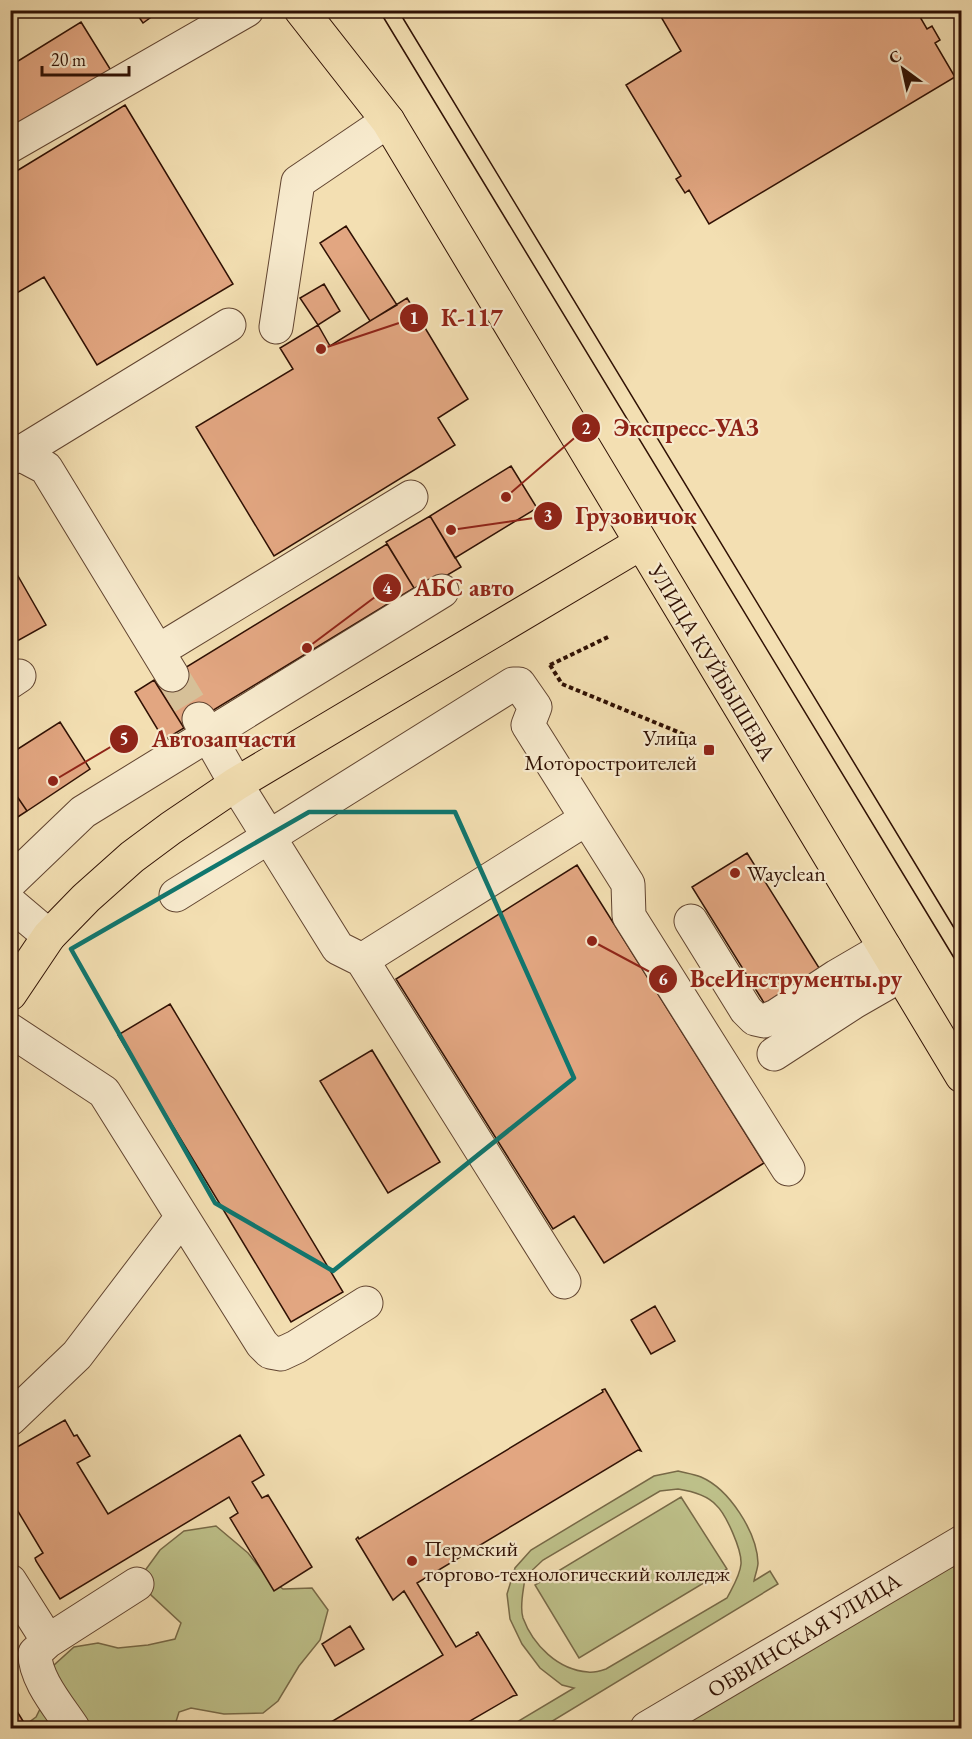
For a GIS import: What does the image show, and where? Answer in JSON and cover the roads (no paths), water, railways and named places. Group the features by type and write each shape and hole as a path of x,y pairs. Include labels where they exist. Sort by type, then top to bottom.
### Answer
{"main road":[{"name":"УЛИЦА КУЙБЫШЕВА","path":"301,10 388,121 962,1076"},
{"path":"10,994 49,936 86,898 132,857 171,828 236,784 641,543"}],"street":[{"path":"10,146 247,10"},
{"path":"276,327 298,182 388,121"},
{"path":"13,454 229,325"},
{"path":"13,454 46,468 165,663 411,497"},
{"path":"10,882 83,812 204,727 442,591"},
{"path":"176,895 513,684 519,684 535,707 528,725 627,884 628,916 788,1169"},
{"path":"204,727 236,784 338,948 362,960 564,1282"},
{"path":"362,960 586,819"},
{"path":"10,903 49,936"},
{"path":"691,921 746,1010 755,1019 764,1021 776,1016 837,976 893,961"},
{"path":"774,1054 854,1002 893,961"},
{"path":"10,1030 104,1092 262,1344 270,1352 281,1354 296,1347 366,1303"},
{"path":"10,1419 78,1355 182,1217"},
{"name":"ОБВИНСКАЯ УЛИЦА","path":"647,1728 962,1542"},
{"path":"10,1581 48,1641"},
{"path":"73,1728 39,1675 34,1664 35,1653 48,1641 137,1584"}],"tunnel":[{"path":"172,675 199,719"}],"tram line":[{"path":"379,10 962,971"},
{"path":"398,10 962,941"}],"place":[{"name":"К-117","path":"321,349"},
{"name":"Экспресс-УАЗ","path":"506,497"},
{"name":"Грузовичок","path":"451,530"},
{"name":"АБС авто","path":"307,648"},
{"name":"Улица Моторостроителей","path":"709,750"},
{"name":"Автозапчасти","path":"53,781"},
{"name":"Wayclean","path":"735,873"},
{"name":"ВсеИнструменты.ру","path":"592,941"},
{"name":"Пермский торгово-технологический колледж","path":"412,1561"}]}
